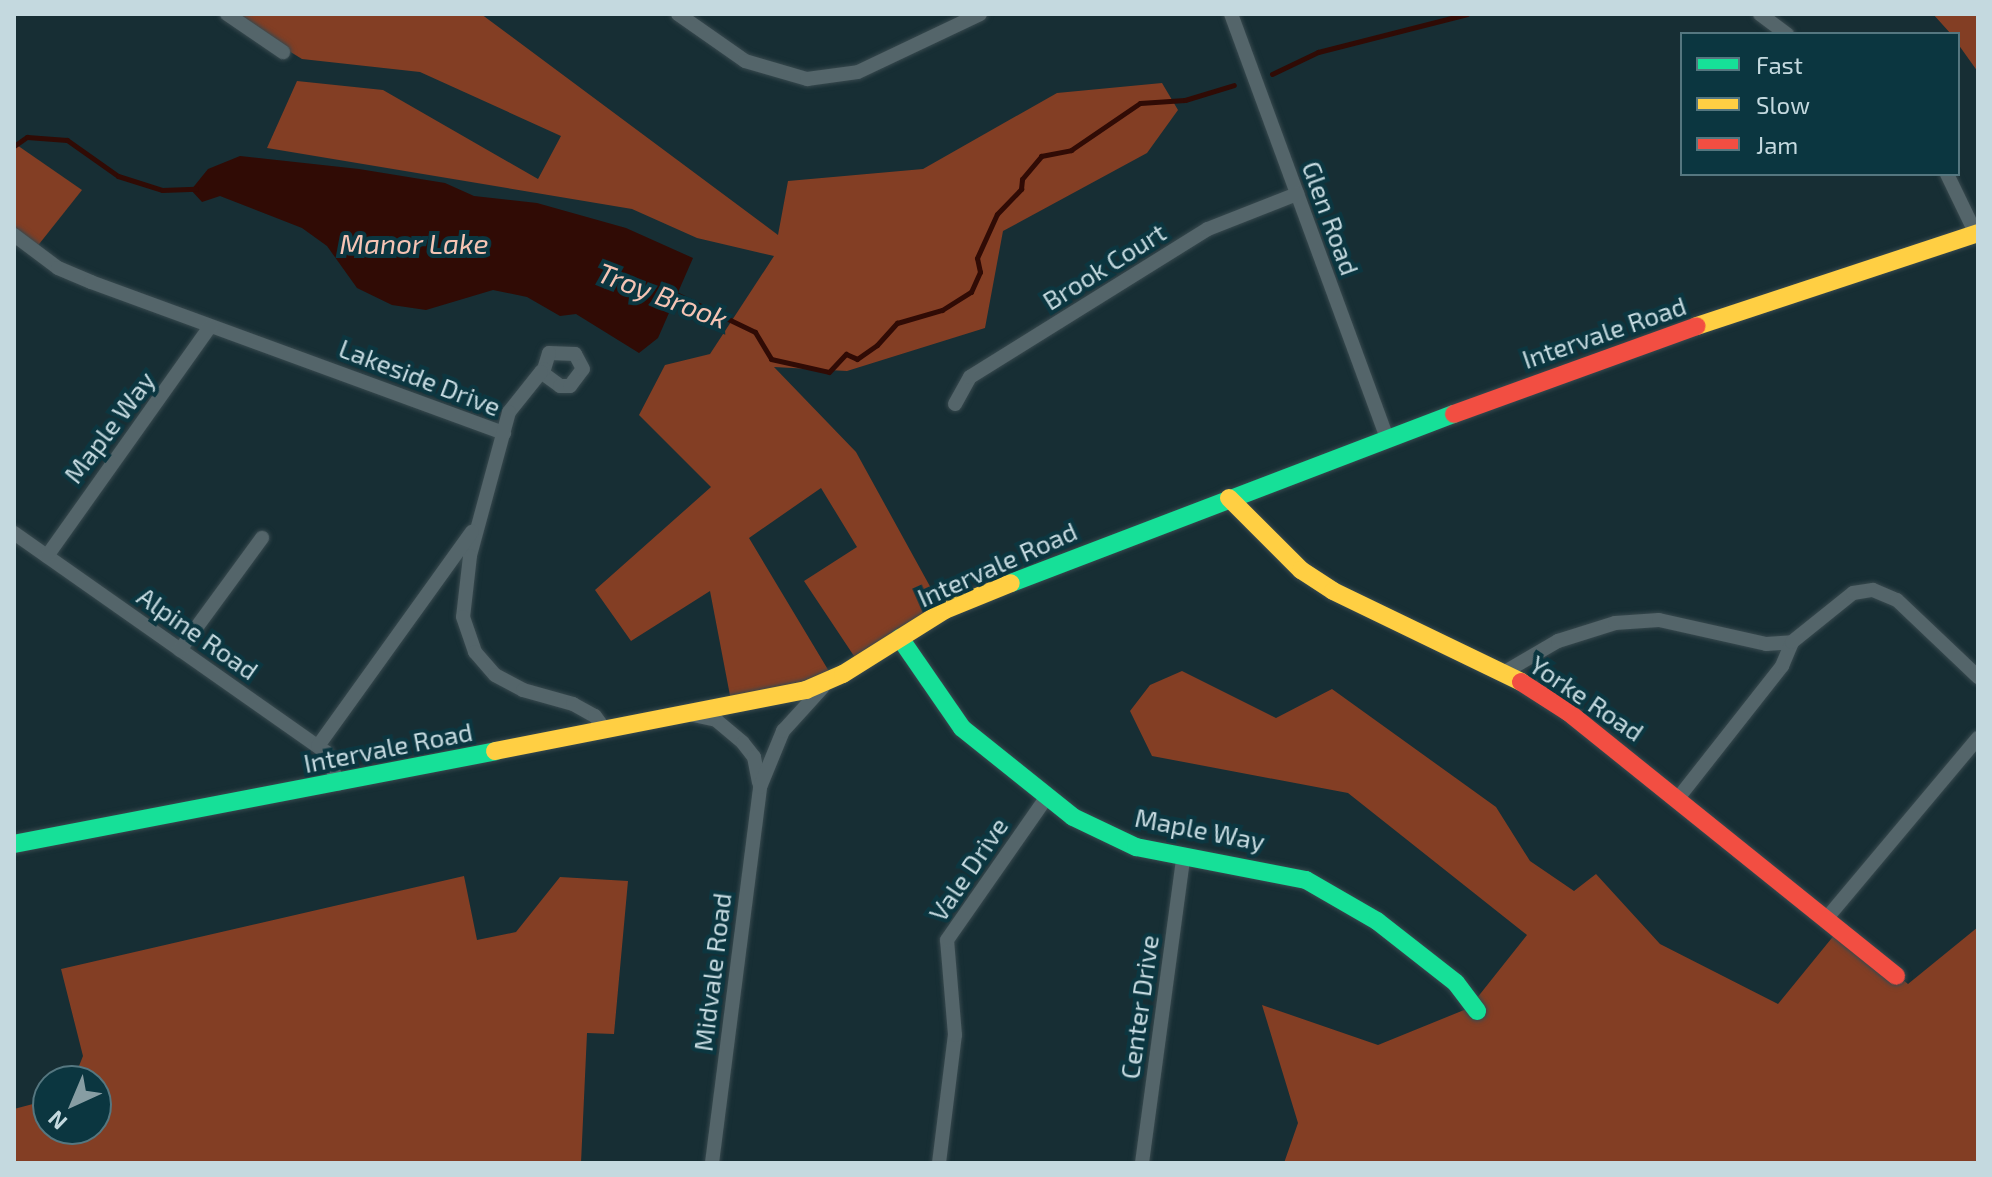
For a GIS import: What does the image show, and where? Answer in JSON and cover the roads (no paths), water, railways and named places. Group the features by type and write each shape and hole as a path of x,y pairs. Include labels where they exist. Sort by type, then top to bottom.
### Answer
{"street":[{"path":"227,14 283,52"},
{"path":"678,14 745,61 807,79 858,72 980,14"},
{"name":"Glen Road","path":"1231,14 1387,438"},
{"path":"1760,14 1784,32"},
{"path":"1948,176 1977,233"},
{"name":"Brook Court","path":"955,404 970,377 1208,229 1297,194"},
{"name":"Intervale Road","path":"14,844 772,699 843,674 900,638 984,593 1229,498 1607,356 1977,233"},
{"name":"Lakeside Drive","path":"14,235 58,268 210,327 504,433 479,522 462,602 475,652 513,686 573,704 595,716 605,730"},
{"name":"Maple Way","path":"47,556 210,327"},
{"path":"504,433 509,412 541,372"},
{"name":"Yorke Road","path":"1229,498 1301,570 1333,591 1503,673 1568,712 1679,797 1896,976"},
{"path":"318,746 479,522"},
{"name":"Alpine Road","path":"14,533 326,752 338,784"},
{"path":"180,650 262,538"},
{"path":"1679,797 1782,666 1792,642 1857,592 1873,590 1897,600 1978,677"},
{"path":"1503,673 1587,629 1638,620 1689,625 1766,644 1792,642"},
{"name":"Maple Way","path":"900,638 962,728 1046,798 1104,834 1183,858 1306,880 1377,921 1456,983 1477,1011"},
{"name":"Midvale Road","path":"712,1163 760,787 773,749 795,715 843,674"},
{"name":"Midvale Road","path":"688,714 716,720 743,743 754,757 760,787"},
{"path":"1827,918 1978,738"},
{"name":"Vale Drive","path":"939,1163 955,1035 947,940 1046,798"},
{"name":"Center Drive","path":"1142,1163 1183,858"}],"water":[{"name":"Manor Lake","path":"240,156 359,169 445,183 474,196 537,203 626,228 693,258 658,338 639,353 576,314 560,316 527,297 493,290 426,310 392,305 357,288 327,246 302,228 220,196 202,202 191,190 208,169"}],"waterway":[{"name":"Troy Brook","path":"1272,74 1318,52 1467,14"},
{"name":"Troy Brook","path":"674,293 755,332 771,359 829,372 846,354 857,359 877,345 897,323 942,310 971,292 980,272 977,258 997,214 1021,189 1022,179 1041,156 1071,150 1140,103 1185,100 1234,85"},
{"name":"Troy Brook","path":"14,146 27,137 67,140 118,176 162,190 196,189"}]}
